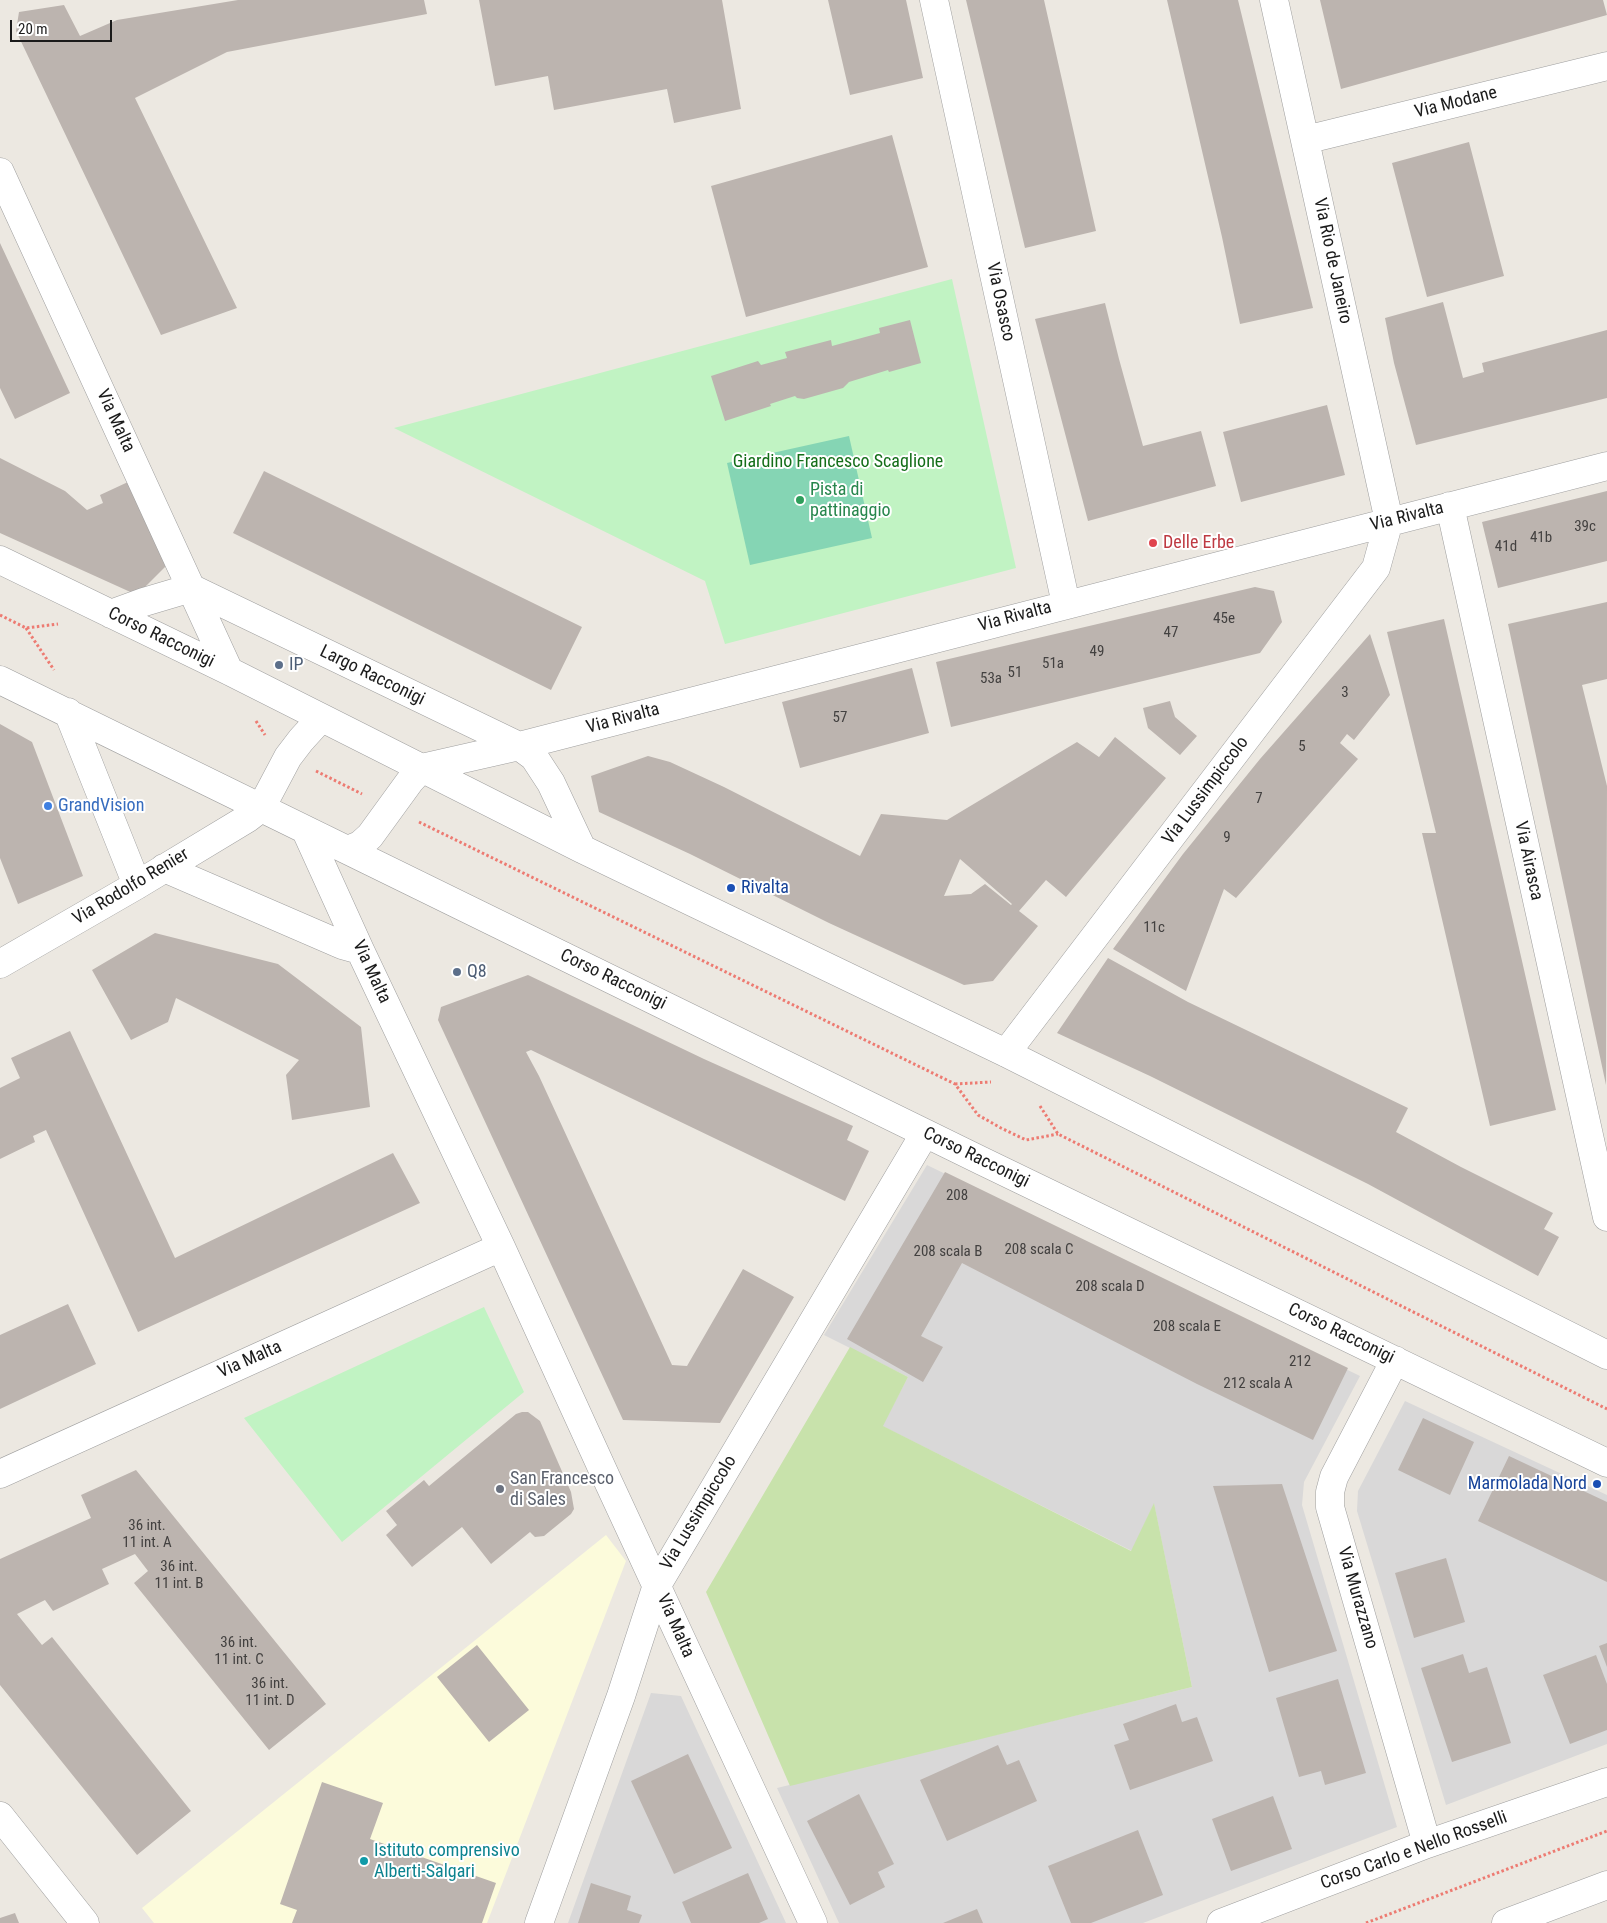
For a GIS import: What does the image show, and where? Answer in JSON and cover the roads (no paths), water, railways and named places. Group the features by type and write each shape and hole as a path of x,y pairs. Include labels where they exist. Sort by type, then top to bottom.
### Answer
{"street":[{"name":"Via Osasco","path":"934,0 1066,604"},
{"name":"Via Rio de Janeiro","path":"1274,0 1389,521"},
{"name":"Via Modane","path":"1305,140 1607,66"},
{"name":"Via Malta","path":"0,172 229,671"},
{"name":"Via Rivalta","path":"422,768 519,746 1607,466"},
{"name":"Via Airasca","path":"1450,506 1607,1217"},
{"name":"Via Lussimpiccolo","path":"1006,1053 1376,568 1389,521"},
{"name":"Corso Racconigi","path":"0,560 229,671 582,849 1006,1053 1607,1355"},
{"path":"112,614 191,588"},
{"name":"Largo Racconigi","path":"191,588 519,746 534,757 551,783 582,849"},
{"name":"Corso Racconigi","path":"0,680 925,1133 1607,1462"},
{"path":"68,712 137,885"},
{"path":"261,808 288,757 321,718"},
{"path":"348,850 370,836 390,807 422,768"},
{"name":"Via Rodolfo Renier","path":"0,964 137,885 248,818 261,808"},
{"name":"Via Malta","path":"306,831 360,950 502,1247 813,1923"},
{"path":"164,868 342,945 360,950"},
{"name":"Via Lussimpiccolo","path":"539,1923 621,1696 657,1585 925,1133"},
{"name":"Via Malta","path":"0,1474 502,1247"},
{"name":"Via Murazzano","path":"1395,1360 1334,1477 1330,1492 1330,1507 1427,1844"},
{"name":"Corso Carlo e Nello Rosselli","path":"1222,1923 1427,1844 1607,1782"},
{"path":"0,1816 85,1923"},
{"path":"1506,1923 1607,1885"}],"place":[{"name":"Pista di pattinaggio","path":"800,500"},
{"name":"Delle Erbe","path":"1153,543"},
{"name":"IP","path":"279,665"},
{"name":"GrandVision","path":"48,806"},
{"name":"Rivalta","path":"731,888"},
{"name":"Q8","path":"457,972"},
{"name":"Marmolada Nord","path":"1597,1484"},
{"name":"San Francesco di Sales","path":"500,1489"},
{"name":"Istituto comprensivo Alberti-Salgari","path":"364,1861"}],"park label":[{"name":"Giardino Francesco Scaglione","path":"838,462"}]}
